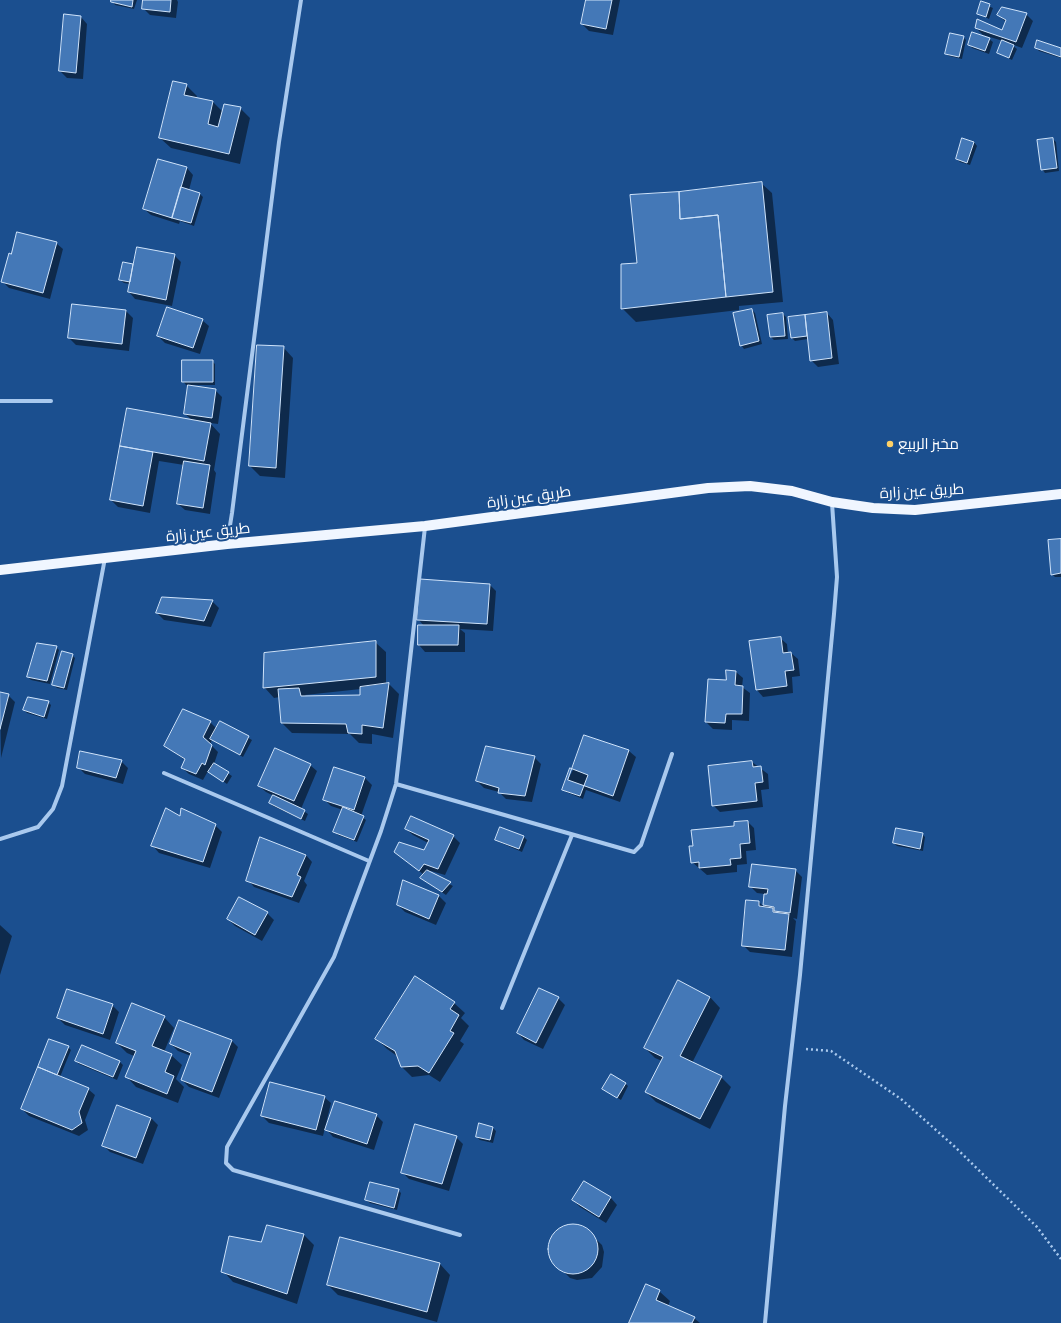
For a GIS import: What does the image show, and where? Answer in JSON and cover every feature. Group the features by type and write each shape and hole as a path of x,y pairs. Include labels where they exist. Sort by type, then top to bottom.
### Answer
{"main road":[{"name":"طريق عين زارة","path":"0,570 227,544 425,526 708,488 750,486 792,491 832,502 873,508 915,510 1061,494"}],"street":[{"path":"227,544 279,142 301,0"},
{"path":"0,401 52,401"},
{"path":"765,1323 801,968 834,614 836,577 832,502"},
{"path":"425,526 396,784 381,831 334,957 227,1147 226,1162 234,1170 460,1235"},
{"path":"0,839 38,827 53,809 62,786 105,558"},
{"path":"396,784 634,852 641,846 672,754"},
{"path":"164,773 369,861"},
{"path":"502,1008 572,835"}],"path":[{"path":"792,1048 831,1051 902,1099 954,1146 1037,1227 1061,1259"}],"building":[{"path":"111,0 133,0 132,7 111,2"},
{"path":"143,0 171,0 170,12 142,9"},
{"path":"586,0 612,0 606,29 581,24"},
{"path":"981,1 990,4 986,17 977,14"},
{"path":"1002,7 1027,13 1016,42 975,28 977,19 1002,30 1006,20 997,15"},
{"path":"64,14 81,16 76,73 59,71"},
{"path":"972,32 990,38 985,51 968,45"},
{"path":"950,33 964,36 959,57 945,54"},
{"path":"1002,40 1014,45 1009,58 997,53"},
{"path":"1037,40 1061,48 1061,57 1035,48"},
{"path":"173,81 187,84 184,95 213,101 208,124 218,127 224,104 241,107 229,154 159,138"},
{"path":"962,138 974,142 967,163 956,159"},
{"path":"1053,138 1057,168 1041,170 1037,140"},
{"path":"158,159 187,167 172,218 143,209"},
{"path":"762,182 773,292 726,297 718,215 680,219 679,192"},
{"path":"181,187 200,193 191,223 172,218"},
{"path":"679,192 680,219 718,215 726,297 621,309 621,264 637,263 630,195"},
{"path":"17,232 57,242 43,293 1,282 9,253 11,254"},
{"path":"137,247 175,254 166,300 128,292"},
{"path":"123,262 133,264 130,282 119,280"},
{"path":"72,304 126,310 122,344 68,338"},
{"path":"167,307 203,319 193,348 157,336"},
{"path":"752,309 759,341 740,346 733,313"},
{"path":"827,312 832,358 810,361 805,315"},
{"path":"783,313 785,336 770,337 767,315"},
{"path":"805,315 807,336 791,338 788,317"},
{"path":"257,345 284,346 276,468 249,466"},
{"path":"182,360 213,360 213,382 182,382"},
{"path":"188,385 216,389 212,418 184,414"},
{"path":"127,408 211,423 204,461 120,446"},
{"path":"120,446 153,452 143,506 110,500"},
{"path":"184,461 210,465 203,508 177,504"},
{"path":"1061,539 1061,573 1051,575 1048,540"},
{"path":"420,579 490,584 487,624 417,620"},
{"path":"162,597 213,600 204,621 156,613"},
{"path":"418,625 459,625 458,645 418,645"},
{"path":"781,637 783,653 791,652 794,670 785,671 787,686 756,690 749,641"},
{"path":"376,641 376,677 263,688 264,653"},
{"path":"37,643 57,646 47,681 27,677"},
{"path":"62,651 73,654 64,688 52,685"},
{"path":"726,670 736,671 735,685 743,686 742,714 726,714 725,723 705,722 708,679 726,680"},
{"path":"389,683 383,728 362,725 362,734 348,733 346,724 281,723 278,689 299,688 301,696 360,695 360,687"},
{"path":"0,692 9,694 0,729"},
{"path":"28,697 49,701 44,717 23,710"},
{"path":"183,709 211,721 203,737 212,745 205,765 202,763 196,774 181,768 185,759 164,746"},
{"path":"220,721 249,736 240,755 210,739"},
{"path":"584,735 629,750 613,796 568,780"},
{"path":"486,746 535,756 525,796 498,793 499,788 476,781"},
{"path":"275,748 311,764 294,801 258,786"},
{"path":"80,751 122,760 116,778 77,768"},
{"path":"752,761 753,767 761,766 763,782 755,783 757,801 712,806 708,766"},
{"path":"214,763 229,772 223,782 208,772"},
{"path":"334,767 365,777 354,810 323,800"},
{"path":"570,768 588,775 580,796 562,790"},
{"path":"273,795 305,810 301,819 269,803"},
{"path":"343,807 364,816 354,840 333,832"},
{"path":"166,808 180,816 181,808 216,824 203,862 151,846"},
{"path":"411,816 454,835 438,869 424,864 419,871 394,852 399,842 424,850 429,840 405,829"},
{"path":"748,821 750,843 740,844 741,858 730,859 731,865 699,868 699,862 691,863 689,846 693,846 691,830 734,826 734,822"},
{"path":"500,827 524,836 519,849 495,840"},
{"path":"896,828 923,833 920,849 893,843"},
{"path":"260,837 306,855 297,875 301,877 292,897 246,881"},
{"path":"752,864 796,869 790,913 774,911 774,907 763,905 764,894 767,894 768,889 749,887"},
{"path":"427,870 451,882 442,892 420,878"},
{"path":"403,880 439,895 429,919 397,905"},
{"path":"239,897 268,912 255,935 227,919"},
{"path":"746,900 759,901 759,906 773,908 773,912 789,914 785,950 742,946"},
{"path":"415,976 455,1002 450,1009 459,1015 450,1031 454,1033 429,1073 418,1066 401,1067 395,1051 375,1039"},
{"path":"678,980 710,997 680,1056 722,1076 700,1119 645,1092 663,1057 644,1048"},
{"path":"539,988 559,997 536,1043 517,1033"},
{"path":"67,989 113,1004 103,1034 57,1018"},
{"path":"132,1003 165,1016 152,1046 172,1054 165,1072 174,1076 167,1094 125,1077 136,1051 116,1043"},
{"path":"179,1020 232,1040 212,1092 181,1080 191,1053 170,1044"},
{"path":"49,1039 69,1046 57,1075 38,1067"},
{"path":"82,1045 120,1061 113,1077 75,1061"},
{"path":"38,1067 89,1088 79,1112 82,1123 72,1130 21,1109"},
{"path":"611,1074 626,1083 617,1098 602,1089"},
{"path":"270,1082 325,1096 316,1130 261,1116"},
{"path":"335,1101 377,1114 367,1144 325,1130"},
{"path":"117,1105 151,1118 136,1158 102,1146"},
{"path":"479,1123 493,1127 490,1140 476,1137"},
{"path":"415,1124 457,1136 442,1184 401,1173"},
{"path":"584,1181 611,1197 599,1217 572,1200"},
{"path":"370,1182 399,1189 394,1208 365,1200"},
{"path":"573,1224 582,1226 591,1231 596,1240 598,1249 596,1258 591,1267 582,1272 573,1274 564,1272 555,1267 550,1258 548,1249 550,1240 555,1231 564,1226"},
{"path":"267,1225 304,1234 287,1294 221,1272 229,1236 261,1242"},
{"path":"340,1237 440,1263 427,1312 327,1285"},
{"path":"646,1284 660,1290 656,1300 695,1317 692,1323 629,1323"}],"place":[{"name":"مخبز الربيع","path":"890,444"}]}
